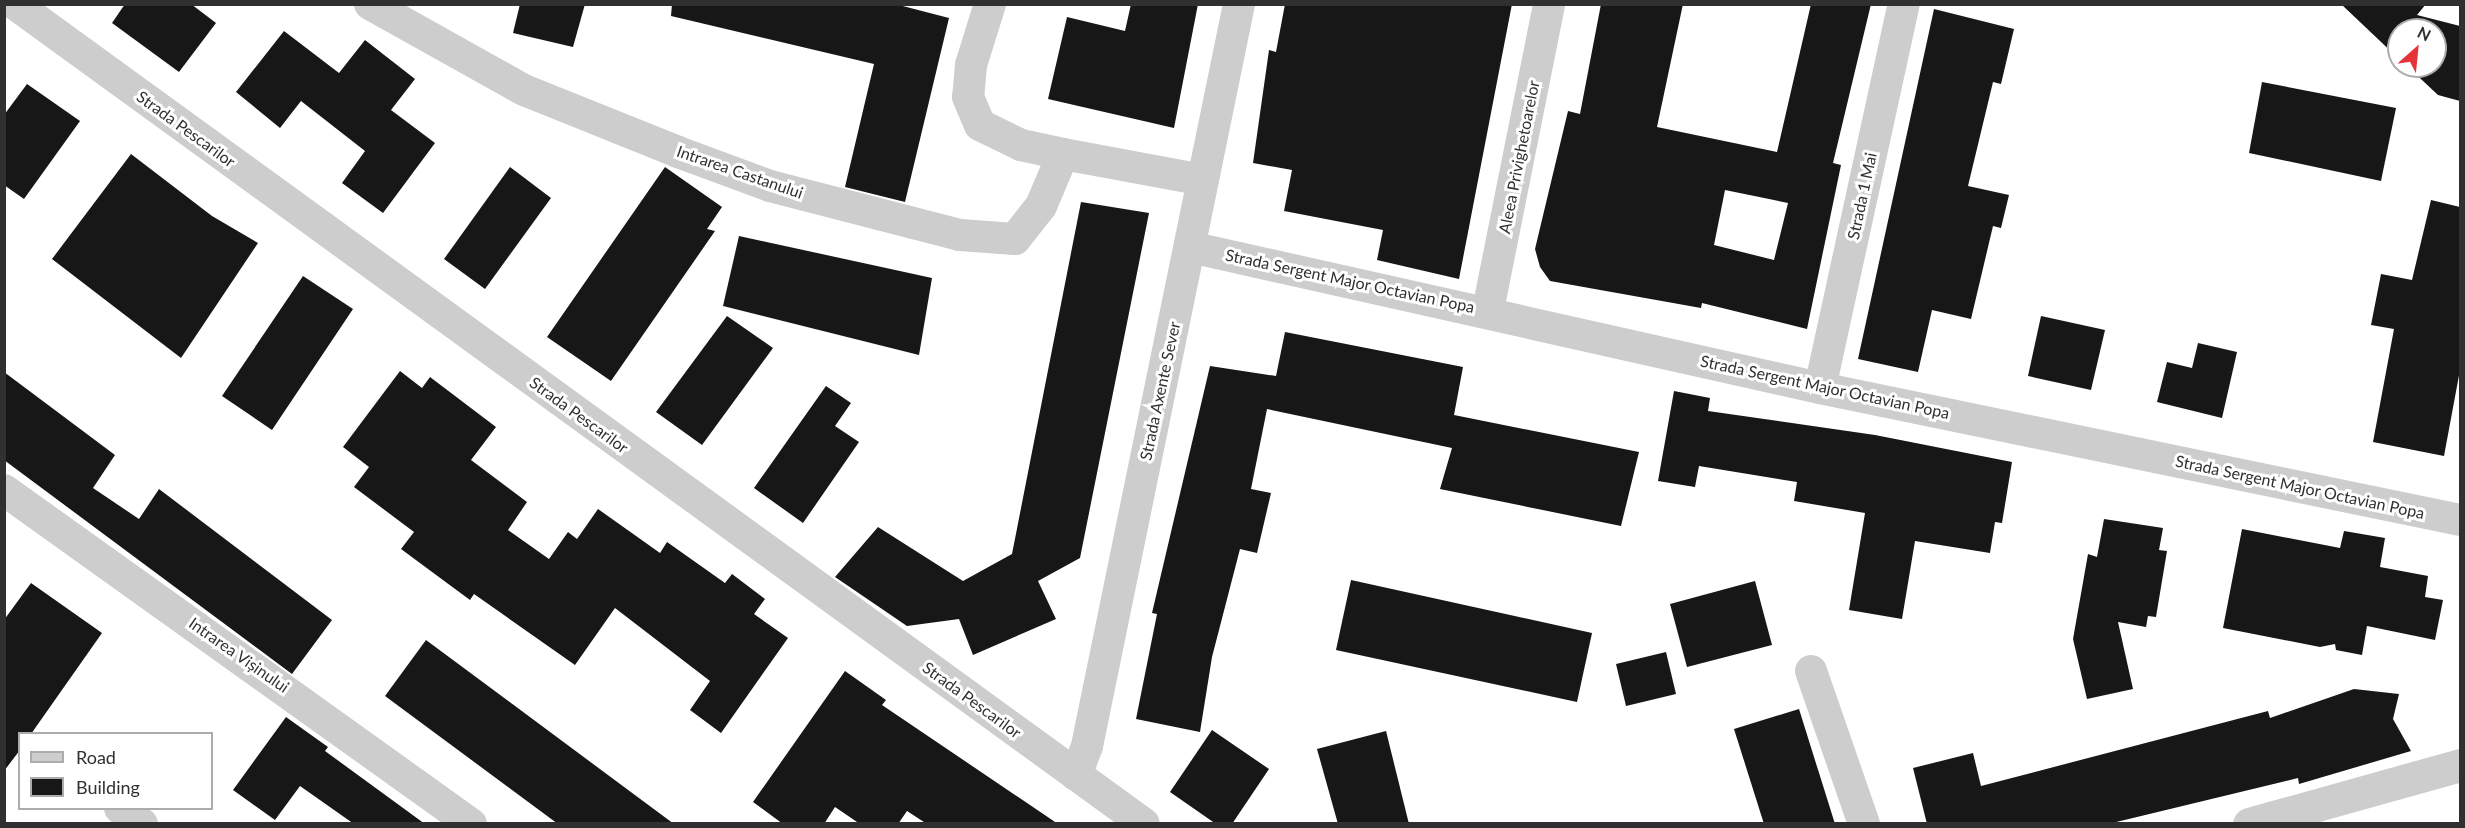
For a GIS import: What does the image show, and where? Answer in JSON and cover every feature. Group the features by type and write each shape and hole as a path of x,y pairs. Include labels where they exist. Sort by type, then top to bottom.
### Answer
{"street":[{"name":"Strada Pescarilor","path":"15,4 1144,824"},
{"path":"990,4 971,65 968,97 980,125 1021,145 1203,180"},
{"name":"Strada Axente Sever","path":"1076,775 1087,746 1239,4"},
{"name":"Aleea Privighetoarelor","path":"1488,310 1549,4"},
{"name":"Strada 1 Mai","path":"1820,388 1904,4"},
{"name":"Intrarea Castanului","path":"386,9 524,90 688,156 770,186 960,235 1015,238 1041,206 1063,154"},
{"name":"Strada Sergent Major Octavian Popa","path":"1190,247 1488,310 1820,388 2459,515"},
{"name":"Intrarea Vișinului","path":"4,490 471,824"},
{"path":"1810,671 1864,824"},
{"path":"2249,824 2460,765"},
{"path":"123,810 142,824"}],"building":[{"path":"125,4 191,4 216,23 179,72 112,23"},
{"path":"520,4 585,4 573,47 513,33"},
{"path":"672,4 895,4 949,18 905,202 845,187 874,64 671,16"},
{"path":"1131,4 1198,4 1174,128 1048,99 1067,17 1125,31"},
{"path":"1285,4 1512,4 1459,279 1377,260 1383,230 1284,211 1292,170 1253,163 1269,50 1276,52"},
{"path":"1601,4 1683,4 1657,127 1777,152 1811,4 1871,4 1833,163 1841,165 1807,329 1702,303 1701,308 1550,281 1540,267 1535,249 1568,111 1580,114","holes":["1725,190 1788,203 1774,260 1714,245"]},
{"path":"2341,4 2426,4 2417,15 2429,18 2387,18 2387,48"},
{"path":"1934,9 2014,29 2001,84 1993,82 1968,186 2009,195 2001,228 1993,226 1971,319 1932,310 1918,372 1858,359"},
{"path":"2447,23 2460,26 2460,101 2438,95 2420,78 2447,78"},
{"path":"284,31 339,73 365,40 415,79 391,110 435,143 383,213 342,183 365,151 301,101 280,128 236,92"},
{"path":"2262,82 2396,108 2381,181 2249,153"},
{"path":"27,84 80,121 24,199 4,185 4,115"},
{"path":"131,154 212,216 258,243 181,358 52,259"},
{"path":"510,167 551,198 485,289 444,259"},
{"path":"665,167 722,207 707,229 715,231 611,381 547,337"},
{"path":"2431,200 2460,207 2460,370 2444,456 2373,442 2394,329 2371,325 2381,274 2412,280"},
{"path":"1081,202 1149,213 1080,558 1038,581 1056,619 973,655 959,619 907,626 835,577 878,527 963,581 1012,554"},
{"path":"739,236 932,278 919,355 723,306"},
{"path":"303,276 353,309 272,430 222,396"},
{"path":"727,316 773,348 702,445 656,412"},
{"path":"2041,316 2105,330 2091,390 2028,376"},
{"path":"1285,332 1463,367 1454,415 1639,452 1621,526 1440,489 1452,448 1267,409 1251,489 1271,493 1257,553 1240,549 1212,657 1200,732 1136,719 1157,614 1152,613 1210,366 1276,376"},
{"path":"2198,343 2237,352 2222,418 2157,402 2167,362 2192,368"},
{"path":"400,371 422,388 430,377 496,427 471,460 527,502 508,530 549,559 568,532 577,539 598,509 660,553 667,542 725,583 732,574 765,599 754,614 788,638 721,733 690,710 710,681 615,608 575,665 474,594 470,600 401,549 414,532 354,487 369,467 343,447"},
{"path":"4,372 115,455 93,488 139,519 159,489 332,620 292,674 4,460"},
{"path":"826,386 851,403 835,426 859,442 803,523 754,488"},
{"path":"1674,391 1710,398 1708,411 1875,435 2012,462 2002,523 1995,522 1990,553 1915,541 1902,619 1849,610 1865,513 1794,501 1797,482 1699,466 1695,487 1658,481"},
{"path":"2104,519 2163,528 2159,550 2167,551 2156,617 2148,616 2146,627 2118,622 2133,689 2087,699 2073,639 2088,554 2097,557"},
{"path":"2242,529 2340,548 2344,531 2385,538 2380,567 2428,576 2425,597 2443,600 2435,640 2367,626 2362,655 2336,650 2335,644 2320,647 2223,628"},
{"path":"1351,580 1592,633 1577,702 1336,650"},
{"path":"1755,581 1772,645 1687,667 1670,604"},
{"path":"31,583 102,633 32,732 18,732 18,753 4,771 4,620"},
{"path":"426,640 674,824 558,824 385,696"},
{"path":"1666,652 1676,694 1626,706 1616,664"},
{"path":"845,671 886,700 882,705 1058,824 927,824 907,811 898,824 860,824 835,807 824,824 783,824 753,802"},
{"path":"2354,689 2399,694 2393,719 2411,751 2299,784 2298,778 2108,824 1927,824 1913,768 1973,753 1981,786 2268,711 2270,718"},
{"path":"1799,709 1835,824 1764,824 1734,729"},
{"path":"286,717 328,747 325,751 425,824 354,824 300,786 275,820 233,790"},
{"path":"1212,730 1269,769 1232,824 1216,824 1170,792"},
{"path":"1386,731 1409,824 1338,824 1317,749"}]}
